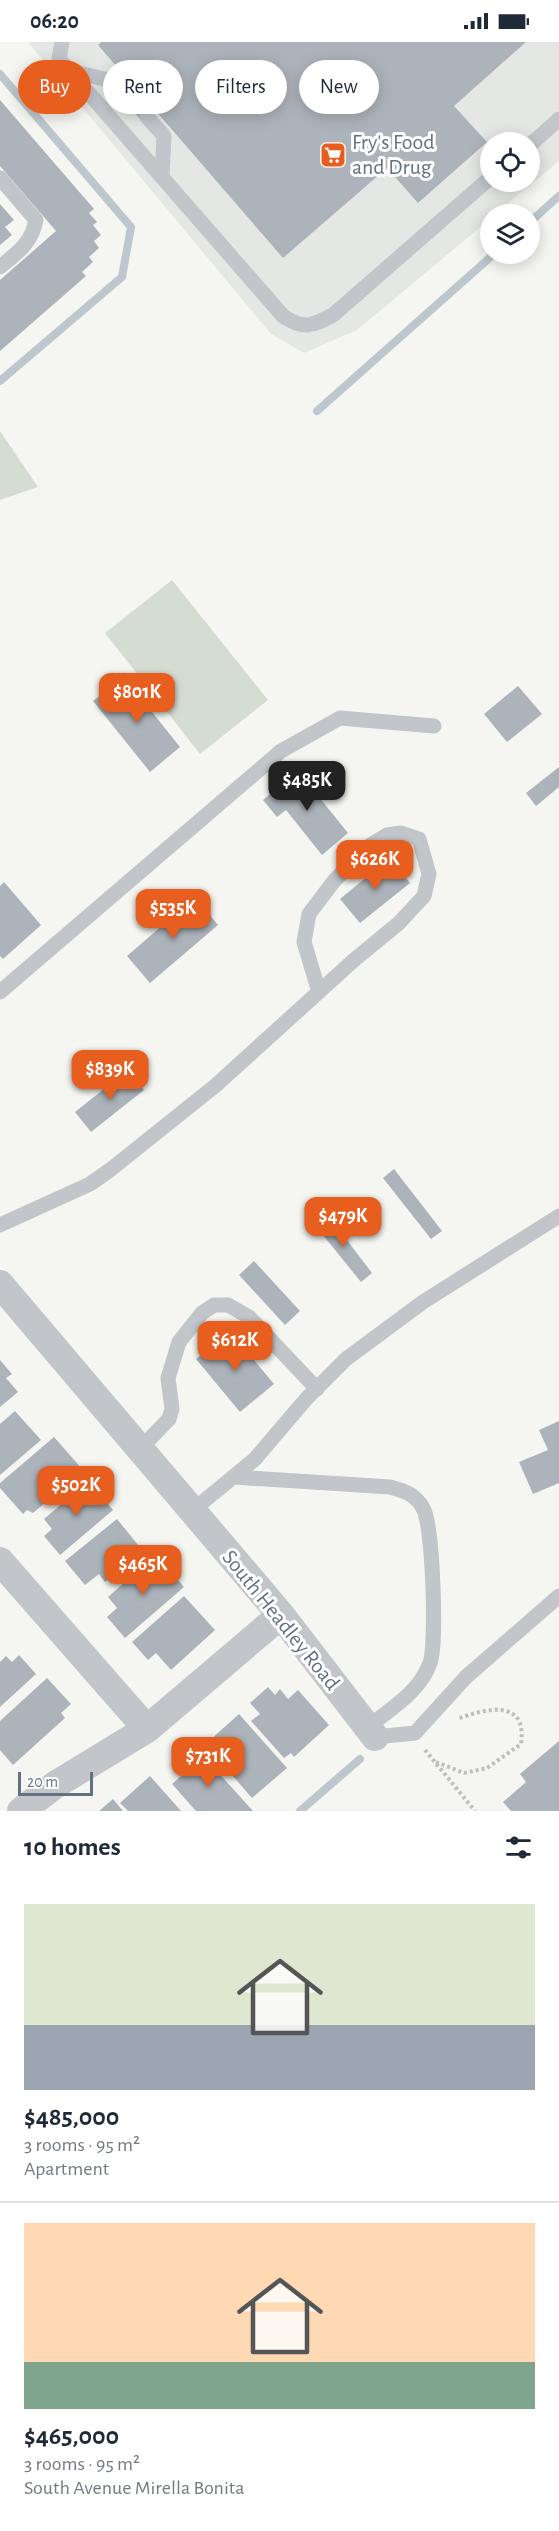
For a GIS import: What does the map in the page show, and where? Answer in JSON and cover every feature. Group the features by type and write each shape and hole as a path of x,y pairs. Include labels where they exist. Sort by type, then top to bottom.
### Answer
{"street":[{"name":"South Headley Road","path":"3,1294 193,1510 280,1615 371,1732"},
{"path":"0,1561 147,1729"},
{"path":"21,1811 55,1785 147,1729 280,1615"}],"lane":[{"path":"61,60 59,58 62,42"},
{"path":"91,94 283,316 296,324 308,326 333,315 480,187"},
{"path":"147,117 165,136 162,177"},
{"path":"540,136 559,119"},
{"path":"0,179 36,220 34,232 26,245 0,267"},
{"path":"0,992 281,751 340,718 434,726"},
{"path":"0,1225 90,1184 110,1170 215,1086 399,922 424,896 429,874 419,840 401,833 387,835 366,849 334,881 309,914 304,942 319,992"},
{"path":"193,1510 255,1459 346,1359 423,1302 559,1216"},
{"path":"140,1449 169,1419 172,1408 168,1378 179,1342 202,1313 214,1305 228,1305 249,1317 317,1389"},
{"path":"233,1477 390,1487 410,1492 424,1510 435,1619 430,1663 415,1689 371,1732"},
{"path":"371,1732 415,1733 466,1677 559,1596"}],"path":[{"path":"422,1725 435,1727 479,1711 502,1708 515,1716 523,1730 521,1744 487,1768 464,1773 436,1762"},
{"path":"406,1734 436,1762 476,1811"}],"shaded area":[{"path":"28,42 559,42 559,161 540,177 540,132 480,132 480,192 522,192 507,204 480,204 480,227 357,330 304,353 271,334 88,114 91,114 91,60 43,60"},
{"path":"0,431 38,487 0,500"},
{"path":"172,580 268,700 200,754 105,633"}],"building":[{"name":"Fry's Food and Drug","path":"101,42 526,42 454,106 480,134 480,148 418,203 387,168 283,258 158,114 183,114 183,60 111,60 98,45"},
{"path":"0,100 94,209 89,213 97,222 93,225 101,235 94,241 99,248 89,257 93,262 82,272 86,276 0,351 0,280 56,231 0,166"},
{"name":"Fry's Food and Drug","path":"136,114 150,114 142,121"},
{"path":"0,204 14,220 5,227 12,235 0,245"},
{"path":"124,677 180,747 150,772 93,701"},
{"path":"518,686 542,714 507,742 484,714"},
{"path":"559,767 559,787 536,806 526,793"},
{"path":"298,771 348,833 322,855 286,810 277,817 263,800"},
{"path":"390,858 410,883 360,923 340,899"},
{"path":"4,882 41,925 3,959 0,956 0,886"},
{"path":"195,897 218,925 150,983 127,956"},
{"path":"128,1070 144,1090 91,1132 75,1112"},
{"path":"394,1169 442,1231 431,1239 383,1178"},
{"path":"327,1214 372,1273 361,1282 314,1224"},
{"path":"254,1261 300,1311 285,1325 239,1275"},
{"path":"230,1331 274,1384 240,1412 196,1359"},
{"path":"0,1360 12,1374 6,1378 18,1392 0,1407"},
{"path":"15,1411 41,1440 0,1475 0,1424"},
{"path":"559,1421 559,1483 533,1494 519,1462 548,1450 539,1430"},
{"path":"54,1437 83,1470 33,1513 27,1510 23,1514 0,1488 0,1483"},
{"path":"89,1481 113,1510 60,1555 44,1536 52,1529 44,1519"},
{"path":"117,1519 143,1551 105,1582 99,1574 85,1585 65,1561"},
{"path":"156,1555 184,1587 125,1638 107,1617 117,1608 108,1597"},
{"path":"184,1596 215,1630 171,1670 156,1653 148,1660 132,1642"},
{"path":"19,1655 36,1674 0,1707 0,1662 6,1656 12,1662"},
{"path":"47,1678 71,1704 61,1713 65,1718 13,1765 0,1750 0,1721"},
{"path":"268,1687 275,1695 280,1689 288,1699 298,1690 329,1725 294,1757 291,1753 284,1758 251,1721 260,1714 250,1703"},
{"path":"239,1714 287,1768 252,1798 210,1750 214,1746 209,1741"},
{"path":"559,1741 559,1811 511,1811 503,1802 526,1782 520,1774"},
{"path":"197,1749 253,1811 196,1811 172,1784 188,1770 184,1761"},
{"path":"150,1776 181,1811 128,1811 120,1803"},
{"path":"113,1799 123,1811 99,1811"}],"waterway":[{"path":"0,74 131,227 122,277 0,381"},
{"path":"540,213 559,196"},
{"path":"317,411 483,264"},
{"path":"300,1811 360,1759"}],"place":[{"name":"Fry's Food and Drug","path":"333,155"}]}
